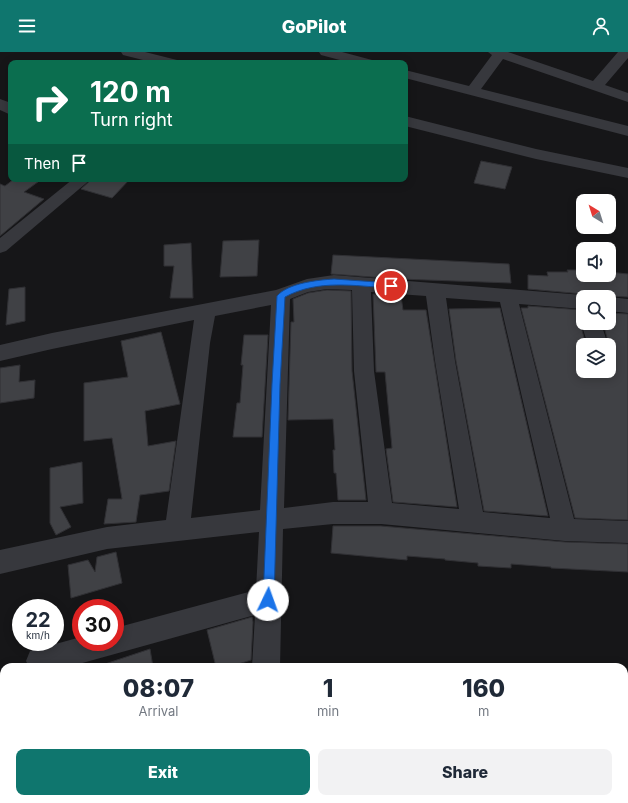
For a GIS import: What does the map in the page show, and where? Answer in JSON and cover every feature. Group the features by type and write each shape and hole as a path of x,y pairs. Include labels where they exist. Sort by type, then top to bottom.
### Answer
{"street":[{"path":"128,52 160,60"},
{"path":"326,52 355,60"},
{"path":"472,90 497,53 628,98"},
{"path":"595,87 622,55"},
{"path":"408,75 628,131"},
{"path":"408,122 536,154 628,173"},
{"path":"0,246 79,182"},
{"path":"0,353 52,341 281,296 294,288 318,282 361,283 508,297 576,302"},
{"path":"361,283 364,371 381,513"},
{"path":"435,289 445,361 473,522"},
{"path":"266,663 276,384 281,296"},
{"path":"508,297 565,530"},
{"path":"616,305 628,306"},
{"path":"177,531 200,343 206,310"},
{"path":"0,562 107,538 333,512 381,513 565,530 628,532"},
{"path":"124,639 268,600"},
{"path":"40,661 77,651"}],"building":[{"path":"481,161 512,167 505,189 474,183"},
{"path":"10,182 38,182 24,192 44,199 0,236 0,184 5,186"},
{"path":"89,182 127,182 112,198 81,189"},
{"path":"259,240 257,276 220,277 223,241"},
{"path":"191,243 193,298 170,298 174,266 164,266 164,245"},
{"path":"333,255 509,264 511,283 399,279 331,274"},
{"path":"567,270 576,270 576,282 616,282 616,273 628,274 628,297 616,296 616,290 576,290 576,293 528,289 528,275 548,276 547,272 568,272"},
{"path":"25,287 25,321 6,325 9,289"},
{"path":"327,290 351,291 352,371 366,500 338,500 336,473 334,473 333,450 335,450 333,419 288,420 291,322 294,322 293,299 308,293"},
{"path":"373,294 401,296 403,310 426,310 457,507 393,502 386,449 392,448 385,372 376,372"},
{"path":"528,306 576,309 576,330 582,330 584,338 576,338 576,378 616,378 616,338 607,338 605,330 616,330 616,313 628,314 628,520 575,518 521,308 528,308"},
{"path":"500,308 548,516 484,511 456,361 449,309"},
{"path":"161,332 180,404 145,411 148,446 176,441 169,491 140,495 136,522 104,524 108,499 122,499 112,438 84,441 84,383 128,377 121,341"},
{"path":"244,335 268,335 262,437 233,437 237,403 240,403 243,365 241,365"},
{"path":"20,365 19,382 35,380 34,398 0,403 0,368"},
{"path":"82,462 83,503 60,507 71,527 56,535 50,523 50,468"},
{"path":"333,526 381,526 565,542 628,544 628,572 551,568 511,564 511,568 478,566 478,563 445,559 407,556 407,560 331,553"},
{"path":"116,552 122,583 71,598 68,565 88,560 95,572 97,557"},
{"path":"252,617 251,660 242,663 215,663 207,630"},
{"path":"150,649 152,663 108,663"}],"route":[{"path":"268,600 276,384 281,296 294,288 318,282 361,283 391,286"}]}
